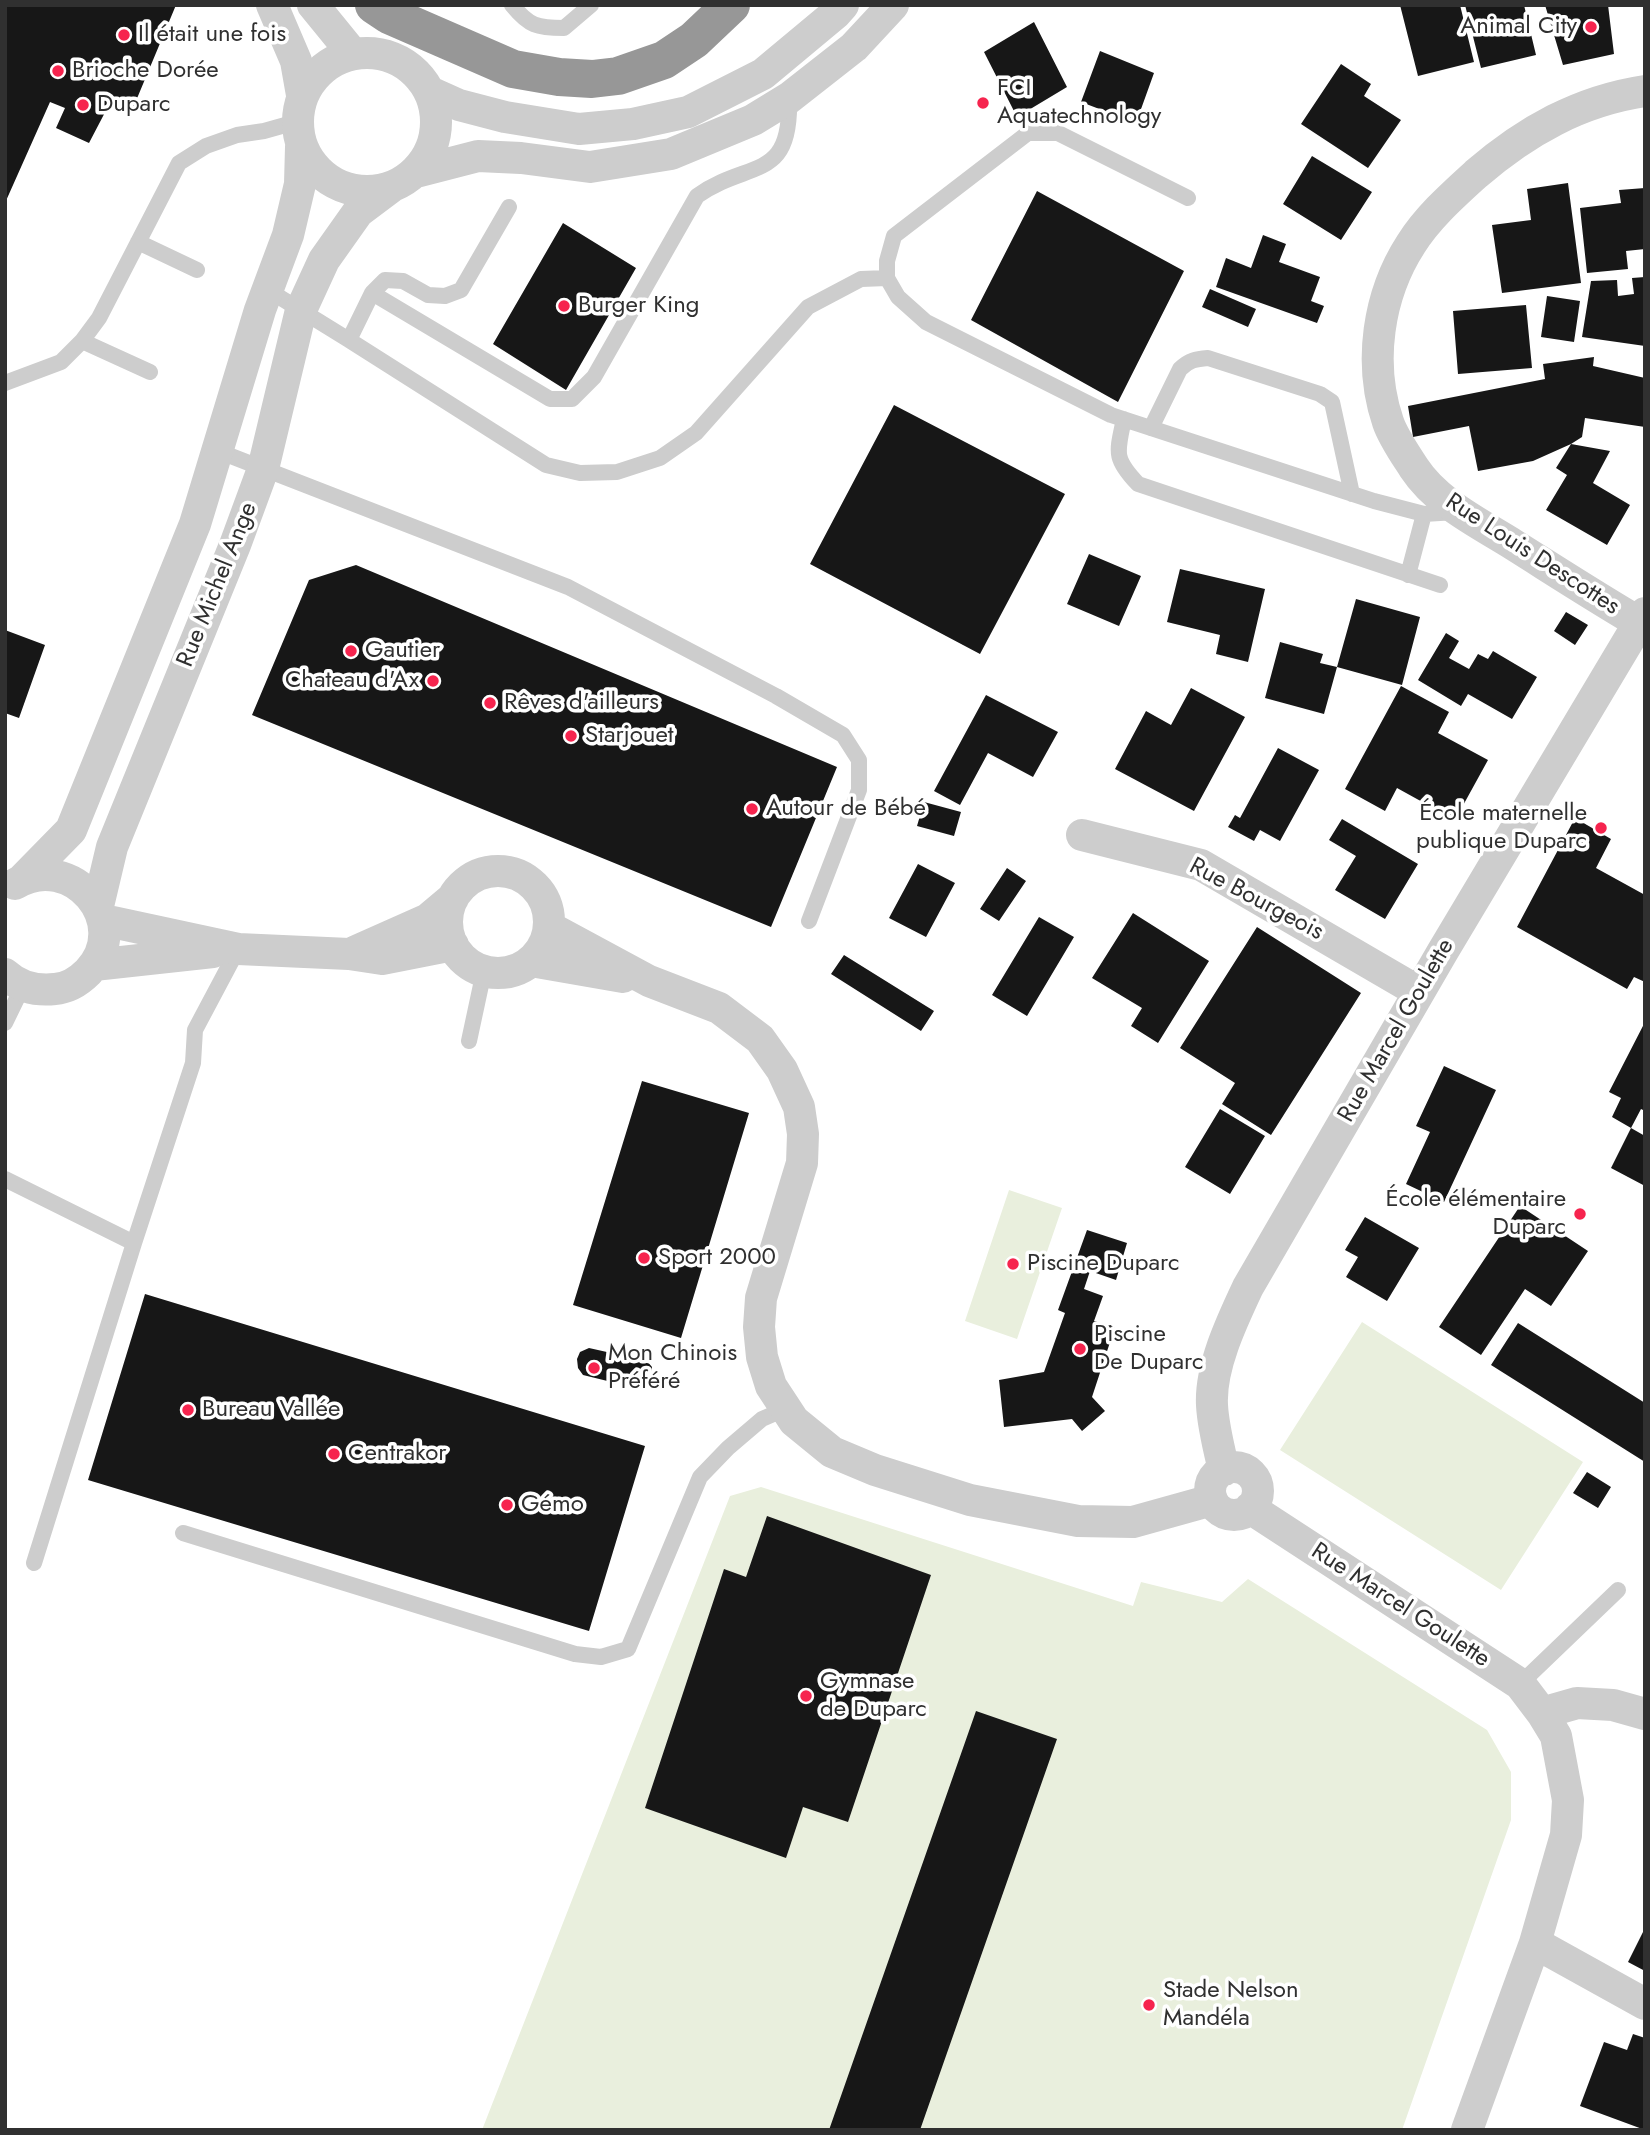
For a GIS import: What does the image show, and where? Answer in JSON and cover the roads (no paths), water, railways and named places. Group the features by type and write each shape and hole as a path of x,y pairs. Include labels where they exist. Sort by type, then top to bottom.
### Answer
{"highway":[{"path":"374,5 389,15 513,69 559,77 592,79 618,76 664,60 694,40 731,5"}],"street":[{"name":"Rue Michel Ange","path":"13,886 71,830 195,524 252,335 288,235 300,184 296,61 272,5"},
{"path":"313,5 354,54"},
{"path":"430,92 459,105 505,117 579,130 633,124 688,112 763,74 843,5"},
{"path":"403,180 429,155 436,134 436,113 430,92 417,74 398,60 377,53 354,54 332,61 314,76 300,122 312,166 328,180 348,189 369,191 478,156 521,158 590,167 671,154 753,120 789,98 854,47 893,5"},
{"name":"Rue Louis Descottes","path":"1643,620 1611,607 1434,492 1415,469 1388,424 1377,374 1379,327 1391,284 1411,244 1434,214 1491,162 1539,127 1586,106 1645,91"},
{"name":"Rue Michel Ange","path":"94,965 102,951 104,935 100,913 112,847 236,545 263,469 301,310 324,260 358,212 403,180"},
{"name":"Rue Marcel Goulette","path":"1224,1469 1212,1404 1227,1330 1248,1287 1419,992 1643,620"},
{"name":"Rue Bourgeois","path":"1083,835 1201,865 1419,992"},
{"path":"349,954 428,919 453,898 464,884 478,875 495,871 513,873 528,881 540,893 548,909 547,939 540,951 521,968 509,972 485,971 472,966 461,957 453,945 448,930 448,914 453,898"},
{"path":"13,886 43,875 65,878 84,889 100,913 238,949"},
{"path":"549,927 649,981 719,1008 760,1039 782,1070 799,1107 803,1134 802,1163 761,1298 758,1327 762,1357 771,1386 794,1421 832,1452 875,1470 971,1500 1078,1521 1133,1522 1212,1500"},
{"path":"14,980 42,990 62,988 80,980 94,965 238,949 349,954 382,959 453,945"},
{"path":"531,961 649,981"},
{"path":"1242,1468 1256,1482 1256,1500 1243,1513 1225,1513 1212,1500 1211,1482 1224,1469 1242,1468"},
{"name":"Rue Marcel Goulette","path":"1250,1508 1520,1684 1556,1736 1569,1800 1566,1835 1535,1943 1467,2130"},
{"path":"1542,1713 1577,1703 1613,1705 1645,1714"},
{"path":"1535,1943 1645,2004"}],"lane":[{"path":"512,5 524,20 543,28 564,28 591,5"},
{"path":"372,293 551,399 572,399 594,377 697,196 710,187 771,162 782,148 790,118 789,98"},
{"path":"5,383 61,362 82,341 99,318 179,163 206,146 237,135 300,122"},
{"path":"1188,198 1058,132 1028,133 894,236 887,261 887,278 898,297 926,322 1111,415 1352,494 1424,514 1462,512"},
{"path":"349,340 372,293 385,280 403,281 428,295 445,296 461,290 509,207"},
{"path":"138,242 197,270"},
{"path":"268,290 546,466 580,473 617,472 660,458 696,433 808,307 861,279 887,278"},
{"path":"82,341 150,372"},
{"path":"1151,428 1180,369 1195,359 1208,358 1320,394 1332,402 1352,494"},
{"path":"1124,419 1117,452 1125,470 1138,484 1440,585"},
{"path":"218,451 568,587 776,696 843,736 859,760 859,789 809,921"},
{"path":"1408,575 1424,514"},
{"path":"34,1563 193,1062 195,1030 238,949"},
{"path":"469,1041 485,971"},
{"path":"5,1023 14,980"},
{"path":"5,1179 134,1243"},
{"path":"183,1533 575,1654 601,1657 628,1649 700,1477 762,1419 785,1409"},
{"path":"1520,1684 1618,1590"}],"place":[{"name":"Animal City","path":"1591,27"},
{"name":"Il était une fois","path":"124,35"},
{"name":"Brioche Dorée","path":"58,71"},
{"name":"FCI Aquatechnology","path":"983,103"},
{"name":"Duparc","path":"83,105"},
{"name":"Burger King","path":"564,306"},
{"name":"Gautier","path":"351,651"},
{"name":"Chateau d'Ax","path":"433,681"},
{"name":"Rêves d'ailleurs","path":"490,703"},
{"name":"Starjouet","path":"571,736"},
{"name":"Autour de Bébé","path":"752,809"},
{"name":"École maternelle publique Duparc","path":"1601,828"},
{"name":"École élémentaire Duparc","path":"1580,1214"},
{"name":"Sport 2000","path":"644,1258"},
{"name":"Piscine Duparc","path":"1013,1264"},
{"name":"Piscine De Duparc","path":"1080,1349"},
{"name":"Mon Chinois Préféré","path":"594,1368"},
{"name":"Bureau Vallée","path":"188,1410"},
{"name":"Centrakor","path":"334,1454"},
{"name":"Gémo","path":"507,1505"},
{"name":"Gymnase de Duparc","path":"806,1696"},
{"name":"Stade Nelson Mandéla","path":"1149,2005"}]}
